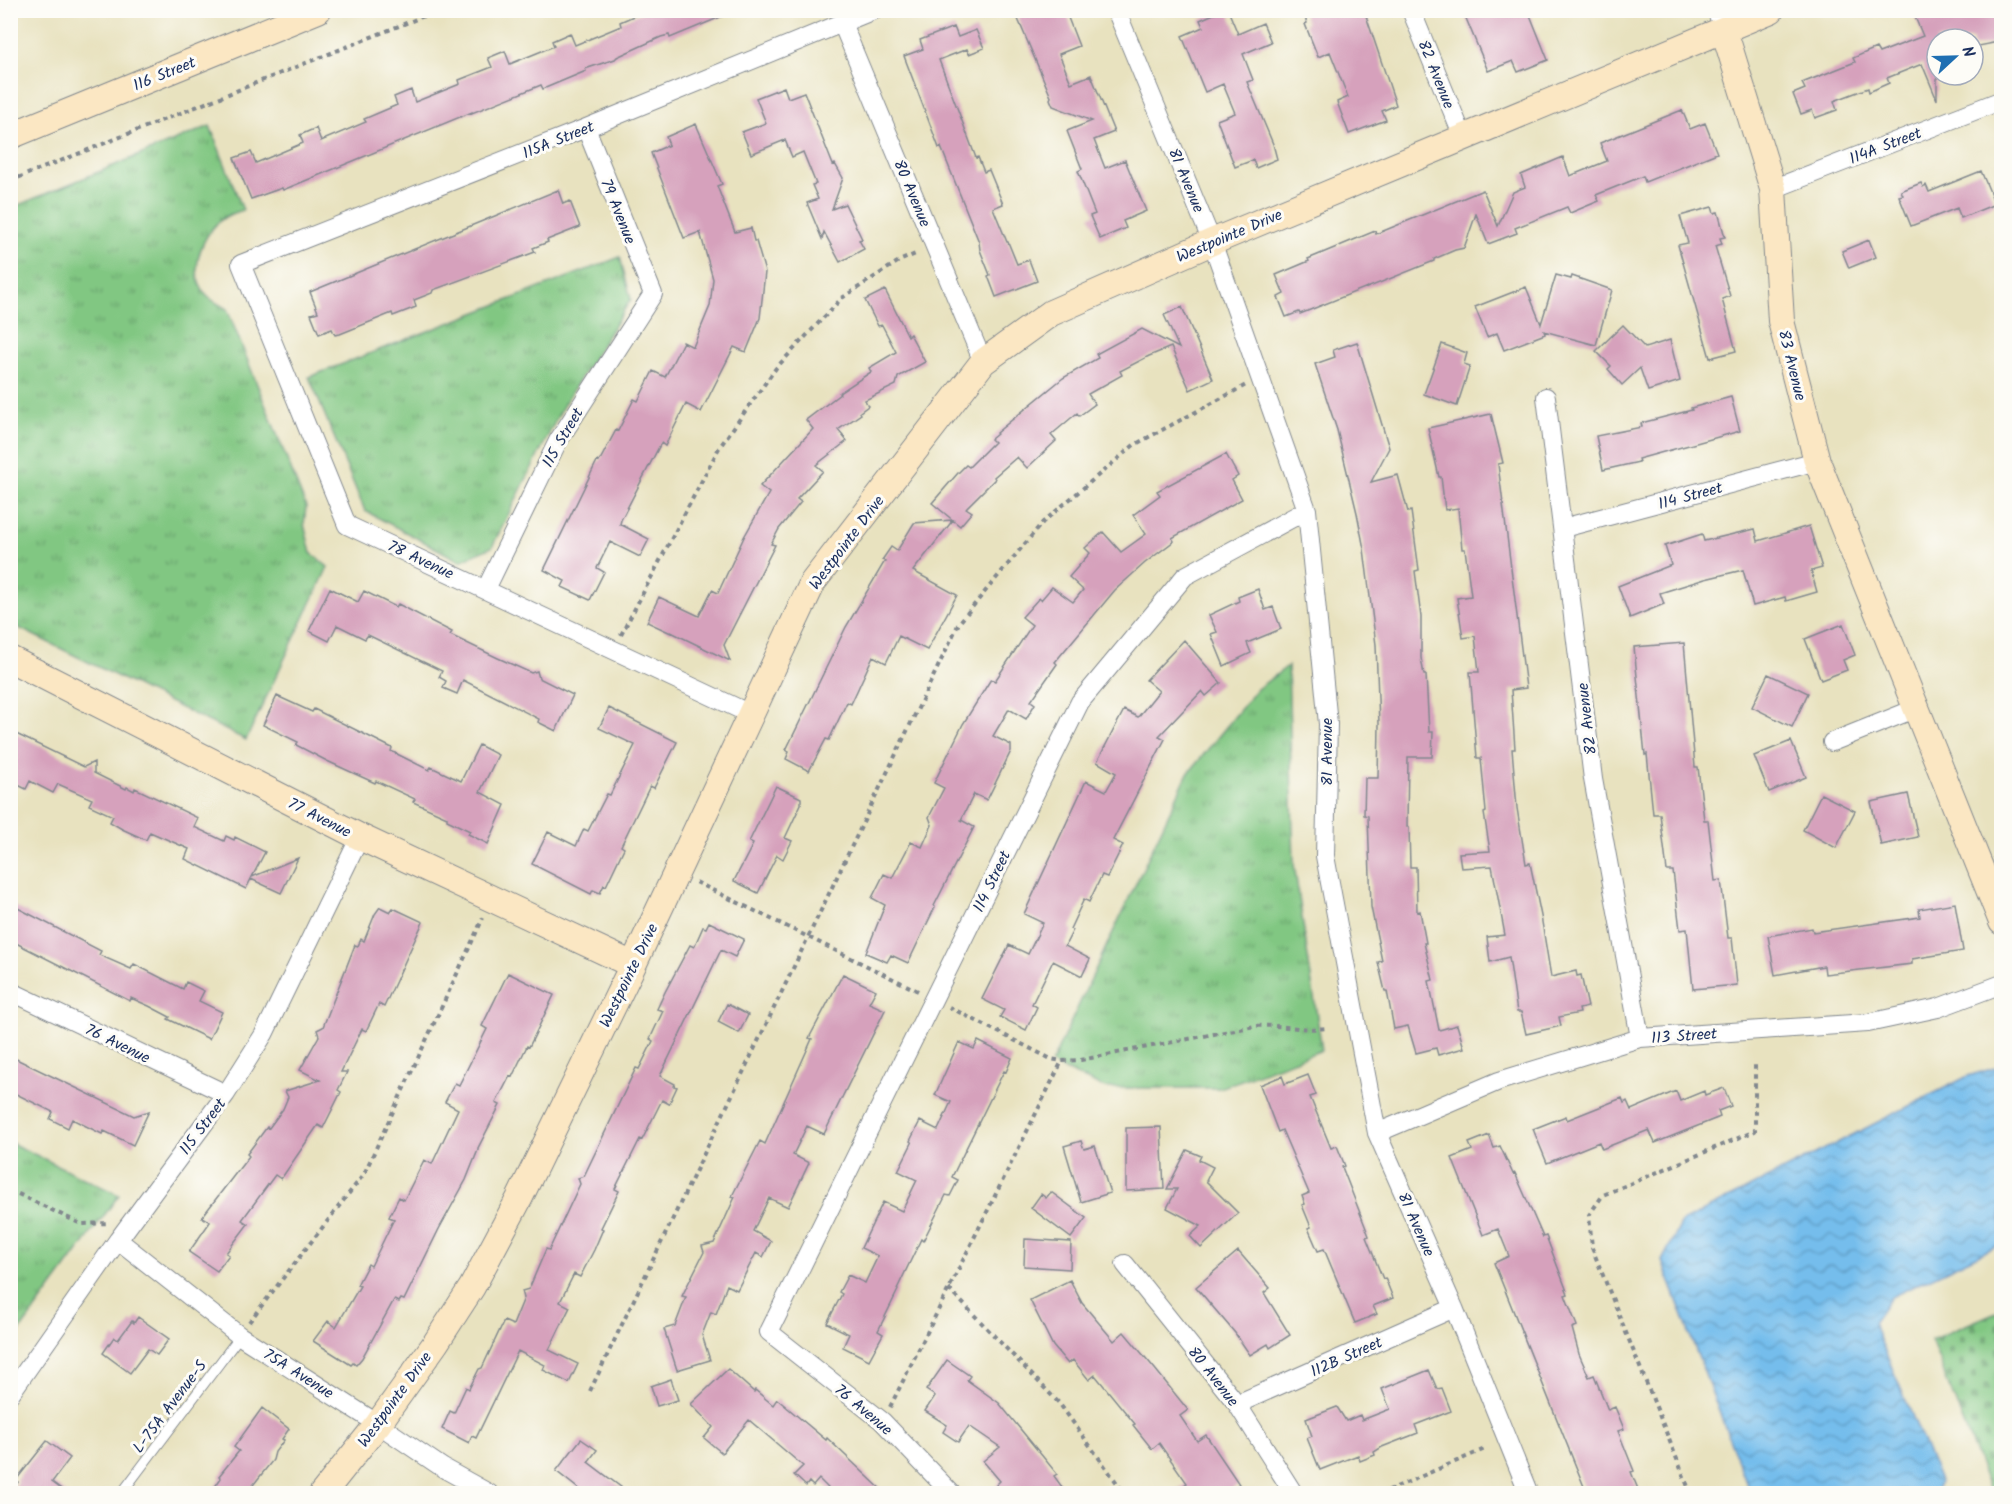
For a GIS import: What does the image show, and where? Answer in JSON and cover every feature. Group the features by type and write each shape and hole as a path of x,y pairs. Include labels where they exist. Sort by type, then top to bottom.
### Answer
{"street":[{"name":"116 Street","path":"10,136 318,10"},
{"name":"115A Street","path":"241,264 586,129 874,10"},
{"name":"81 Avenue","path":"1116,10 1212,242 1307,510 1328,724 1325,856 1377,1133 1454,1308 1529,1494"},
{"name":"82 Avenue","path":"1411,10 1463,137"},
{"name":"Westpointe Drive","path":"322,1494 378,1424 472,1287 519,1199 633,964 813,582 984,362 1051,313 1212,242 1463,137 1720,20 1771,10"},
{"name":"83 Avenue","path":"1720,20 1773,189 1781,321 1817,461 2001,922"},
{"name":"80 Avenue","path":"842,23 984,362"},
{"name":"114A Street","path":"1773,189 1997,102"},
{"name":"79 Avenue","path":"586,129 653,294"},
{"name":"78 Avenue","path":"241,264 347,525 750,714"},
{"name":"115 Street","path":"486,589 558,441 653,294"},
{"name":"82 Avenue","path":"1546,397 1593,779 1640,1038"},
{"name":"114 Street","path":"1563,528 1817,461"},
{"name":"114 Street","path":"769,1332 1080,702 1185,576 1307,510"},
{"name":"77 Avenue","path":"10,659 360,837 633,964"},
{"path":"1832,742 1917,708"},
{"name":"115 Street","path":"10,1394 118,1240 226,1094 264,1034 360,837"},
{"name":"113 Street","path":"1377,1133 1499,1081 1640,1038 1868,1023 1938,1008 2001,984"},
{"name":"76 Avenue","path":"10,991 226,1094"},
{"name":"75A Avenue","path":"118,1240 240,1336 443,1468 490,1494"},
{"name":"80 Avenue","path":"1125,1264 1237,1404 1294,1494"},
{"name":"112B Street","path":"1237,1404 1454,1308"},
{"name":"76 Avenue","path":"769,1332 882,1421 952,1494"}],"lane":[{"name":"L-75A Avenue-S","path":"122,1494 240,1336"}],"path":[{"path":"10,181 439,10"},
{"path":"615,650 720,448 776,368 842,298 899,261 935,245"},
{"path":"590,1391 959,623 1042,522 1134,446 1239,388 1261,379"},
{"path":"676,872 933,998 1051,1059 1081,1060 1255,1026 1327,1028"},
{"path":"240,1336 364,1174 480,926 490,898"},
{"path":"889,1408 1062,1061"},
{"path":"1691,1494 1592,1248 1589,1215 1603,1195 1755,1131 1755,1064"},
{"path":"10,1190 81,1224 114,1223 118,1240"},
{"path":"949,1289 1059,1402 1125,1494"},
{"path":"1380,1494 1485,1449"}],"green space":[{"path":"210,126 243,210 225,217 210,232 200,253 197,265 198,276 207,296 227,309 306,507 304,524 311,553 328,567 246,740 11,624 11,208"},
{"path":"620,257 631,299 564,404 492,547 460,561 365,511 309,377"},
{"path":"1288,666 1294,864 1322,1050 1220,1088 1105,1088 1051,1064 1187,775 1257,689"},
{"path":"11,1143 119,1195 11,1343"},
{"path":"2001,1310 2001,1493 1991,1493 1931,1340"}],"water":[{"path":"2001,1066 2001,1244 1891,1297 1873,1323 1940,1481 1934,1493 1750,1493 1662,1261 1682,1222 1968,1076"}],"building":[{"path":"647,10 735,11 670,38 669,35 661,37 543,89 541,85 283,190 282,188 251,199 234,158 251,152 256,163 303,143 300,135 316,128 321,141 366,122 364,119 397,105 394,97 411,90 415,102 460,84 459,80 492,67 488,58 505,51 510,64 554,46 552,41 570,33 575,45 621,26 620,22"},
{"path":"1022,10 1065,10 1079,46 1059,54 1071,83 1091,75 1114,132 1094,140 1105,168 1125,160 1146,211 1123,221 1126,228 1100,239 1090,216 1095,214 1078,171 1082,169 1067,131 1092,121 1053,106 1018,19"},
{"path":"1228,10 1238,34 1263,23 1271,42 1243,54 1253,80 1247,82 1277,159 1256,168 1253,160 1235,167 1217,120 1235,113 1223,84 1205,92 1182,36 1203,27 1200,20"},
{"path":"1302,10 1364,10 1396,105 1382,111 1386,120 1349,134 1337,102 1348,97 1330,52 1318,57"},
{"path":"1480,10 1528,10 1548,60 1518,72 1513,61 1488,71 1465,16"},
{"path":"1912,10 2001,10 2001,36 1998,42 1985,45 1985,27 1925,27 1925,71 1922,64 1887,78 1889,83 1869,92 1868,88 1834,101 1837,110 1815,118 1812,110 1801,114 1793,94 1805,89 1802,83 1855,62 1853,58 1876,48 1879,53 1923,36"},
{"path":"954,27 958,37 976,30 984,48 969,54 967,49 939,60 976,158 978,157 984,172 989,170 1003,204 993,208 1007,242 1017,264 1029,260 1037,281 996,297 979,242 941,147 939,148 904,56 923,49 920,40"},
{"path":"784,87 788,98 804,92 833,165 835,164 843,178 832,209 845,204 862,239 859,240 864,249 840,262 824,232 822,239 807,203 818,199 812,185 816,184 803,152 792,157 785,140 751,154 742,132 766,123 756,98"},
{"path":"1932,87 1937,87 1937,100"},
{"path":"1682,110 1690,129 1705,123 1717,153 1645,182 1643,176 1596,195 1599,201 1570,213 1567,207 1515,228 1517,233 1488,244 1476,214 1464,248 1300,314 1299,312 1286,317 1278,297 1284,294 1276,275 1375,231 1376,234 1483,190 1498,226 1513,192 1525,187 1521,175 1563,157 1570,176 1607,161 1600,143"},
{"path":"696,124 722,184 717,186 735,232 751,228 754,241 756,241 765,272 760,318 746,352 734,347 701,412 686,404 665,446 661,443 621,520 620,524 649,539 640,557 610,542 597,568 604,572 590,600 562,587 565,581 544,570 597,461 599,462 616,430 618,431 634,399 638,401 653,371 665,377 683,342 693,347 710,306 713,279 700,232 684,238 651,153 669,145 666,137"},
{"path":"1981,171 1995,204 1961,218 1957,208 1911,226 1899,196 1903,195 1901,191 1921,183 1923,187 1926,185 1929,192"},
{"path":"558,190 563,204 570,201 580,227 547,240 548,242 533,248 535,252 433,290 432,293 414,300 416,307 393,316 392,313 340,334 335,335 332,329 319,334 311,314 318,312 310,292"},
{"path":"1712,207 1714,213 1718,212 1725,237 1720,238 1722,244 1715,246 1730,296 1722,299 1736,351 1710,358 1678,245 1688,243 1680,216"},
{"path":"1869,240 1876,257 1849,268 1842,251"},
{"path":"1556,275 1571,279 1572,276 1612,290 1596,345 1544,331 1545,334 1504,350 1497,333 1487,337 1475,307 1526,287 1541,324"},
{"path":"885,290 908,336 910,334 925,362 898,377 896,385 865,400 868,406 860,412 861,414 838,430 847,441 816,465 823,471 797,499 801,502 779,529 771,544 775,545 724,645 730,661 647,622 659,597 699,616 712,590 718,593 744,537 769,493 760,486 813,429 806,420 839,393 871,372 869,368 896,352 882,325 878,326 865,300"},
{"path":"1182,307 1213,379 1190,390 1171,347 1149,356 1120,371 1122,375 1088,394 1095,404 1079,416 1077,413 1051,435 1056,441 1027,468 1017,457 994,477 995,479 966,508 972,512 960,526 932,503 966,465 969,467 994,442 991,439 996,433 1063,378 1098,358 1096,354 1142,329 1179,348 1164,315"},
{"path":"1623,325 1645,348 1670,340 1680,381 1648,391 1640,368 1622,385 1608,369 1611,366 1596,351"},
{"path":"1357,342 1389,448 1371,482 1398,475 1408,512 1411,511 1419,570 1415,571 1421,617 1421,658 1424,675 1426,675 1429,732 1433,732 1432,757 1408,757 1407,827 1409,827 1410,867 1416,867 1417,912 1420,911 1426,943 1424,943 1433,980 1429,981 1439,1030 1457,1025 1464,1048 1438,1055 1436,1048 1416,1053 1408,1026 1394,1029 1387,991 1385,991 1378,962 1382,961 1371,907 1368,816 1364,815 1365,778 1378,778 1379,724 1376,645 1357,513 1337,430 1315,364 1335,357 1333,350"},
{"path":"1442,344 1467,353 1464,364 1470,366 1457,406 1424,394"},
{"path":"1731,397 1740,431 1638,459 1639,462 1603,470 1596,436 1642,427 1641,423"},
{"path":"1491,414 1503,463 1498,464 1526,688 1511,690 1515,749 1512,749 1517,808 1526,864 1530,863 1551,977 1576,971 1577,976 1581,975 1588,1007 1579,1009 1580,1013 1559,1017 1561,1026 1526,1034 1521,1012 1517,1012 1509,957 1490,962 1487,937 1505,935 1492,866 1461,868 1459,853 1490,851 1484,813 1486,812 1481,758 1477,758 1470,672 1479,672 1475,636 1463,638 1457,598 1471,596 1465,549 1462,549 1458,508 1445,510 1441,477 1439,477 1428,428"},
{"path":"1226,454 1238,476 1232,480 1242,499 1172,538 1174,541 1115,590 1055,662 1057,664 1031,701 1035,704 1026,719 1009,709 993,736 1011,745 1011,751 987,800 974,794 961,820 974,827 908,963 891,955 887,962 866,953 885,905 872,898 884,874 892,878 911,842 922,847 932,825 929,817 944,788 934,783 963,724 991,679 995,681 1032,625 1022,617 1052,587 1073,602 1083,590 1069,577 1090,553 1085,548 1103,532 1121,552 1146,534 1133,515 1160,495 1157,491"},
{"path":"953,520 913,571 957,595 927,650 899,636 886,663 873,656 851,704 847,702 829,740 826,739 809,771 786,759 789,752 786,750 846,627 891,547 897,551 914,523"},
{"path":"1809,526 1822,568 1811,571 1817,592 1786,601 1785,597 1753,606 1743,570 1660,593 1664,604 1630,618 1618,586 1671,565 1665,546 1702,534 1704,541 1755,529 1758,541"},
{"path":"330,588 358,602 364,591 396,607 398,604 452,632 450,635 531,673 537,671 539,678 573,695 556,731 538,722 539,719 463,680 457,694 443,688 446,681 439,677 442,671 368,635 365,639 337,625 329,641 309,631"},
{"path":"1258,589 1265,610 1273,607 1281,629 1247,643 1251,653 1224,666 1211,634 1217,632 1209,615 1239,601 1238,597"},
{"path":"1843,624 1855,655 1843,660 1847,670 1821,680 1805,639"},
{"path":"1184,640 1221,683 1206,696 1202,691 1159,736 1165,739 1113,840 1123,845 1107,877 1102,875 1089,902 1084,899 1070,929 1073,930 1065,946 1090,959 1082,976 1053,961 1032,1004 1037,1007 1026,1030 1000,1017 1004,1010 982,999 1009,945 1028,954 1043,923 1024,914 1086,781 1106,791 1116,773 1097,762 1124,710 1138,717 1159,691 1146,680"},
{"path":"1684,643 1695,767 1698,767 1704,820 1708,820 1715,881 1721,880 1728,938 1732,938 1737,985 1693,989 1687,929 1680,930 1673,871 1667,871 1660,814 1653,814 1634,647"},
{"path":"1768,674 1808,693 1792,727 1752,707"},
{"path":"277,696 312,712 314,709 392,748 391,751 429,770 431,767 461,781 479,745 498,755 480,792 505,805 488,844 468,834 470,831 447,820 447,817 413,802 415,799 327,761 296,745 298,742 263,725"},
{"path":"609,708 677,742 654,788 650,786 621,846 624,848 606,886 604,885 600,893 593,890 591,894 532,864 548,832 576,846 584,829 588,831 607,794 610,795 635,745 599,728"},
{"path":"10,731 84,767 94,762 94,773 126,789 127,787 134,791 135,788 198,818 194,827 224,841 226,836 234,840 235,837 265,852 252,877 298,858 281,893 251,879 246,889 185,859 189,849 150,832 146,840 122,829 110,822 113,816 89,805 92,799 58,784 53,793 30,781 26,789 10,781"},
{"path":"1791,741 1806,777 1769,792 1754,756"},
{"path":"776,786 801,798 801,804 785,838 792,841 783,859 777,855 758,893 734,881 753,844 749,842"},
{"path":"1821,794 1855,811 1836,848 1803,830"},
{"path":"1908,794 1918,837 1881,845 1871,802"},
{"path":"1955,903 1963,951 1912,959 1912,964 1825,974 1824,966 1775,975 1768,936 1812,928 1813,932 1920,917 1919,909"},
{"path":"10,904 101,951 99,955 131,969 134,964 183,989 186,982 204,991 199,1001 222,1012 209,1039 168,1019 170,1017 149,1006 131,998 130,1001 10,940"},
{"path":"380,907 390,912 393,908 423,922 384,1007 379,1004 366,1031 362,1029 341,1072 347,1072 338,1090 341,1092 323,1128 318,1125 281,1179 275,1175 242,1220 248,1224 226,1253 229,1255 217,1271 189,1252 210,1222 202,1217 249,1156 247,1154 267,1127 269,1128 283,1109 288,1097 285,1091 320,1080 300,1070 319,1036 317,1030 323,1027 355,945 358,946 361,939 364,941"},
{"path":"709,922 744,939 735,957 721,950 660,1076 677,1087 669,1104 662,1100 642,1140 640,1139 615,1189 619,1191 601,1228 603,1229 594,1250 580,1277 574,1274 560,1302 570,1307 549,1350 578,1364 569,1383 543,1370 545,1365 518,1351 476,1438 472,1436 469,1443 442,1429 450,1411 454,1413 466,1387 469,1389 479,1369 482,1368 504,1321 513,1325 524,1298 522,1291 529,1289 546,1249 549,1250 580,1184 578,1178 584,1176 636,1068 639,1069 653,1041 650,1039 663,1011 657,1009 665,992 690,945 694,947 703,927 706,928"},
{"path":"508,973 554,995 529,1047 527,1046 496,1103 500,1105 478,1148 466,1180 404,1300 401,1299 399,1302 394,1300 362,1358 356,1365 353,1363 351,1365 313,1341 328,1321 336,1327 360,1286 357,1285 368,1264 371,1266 394,1219 389,1217 399,1197 404,1200 424,1160 432,1164 458,1109 445,1102 455,1083 459,1085 487,1029 482,1026"},
{"path":"843,974 876,990 869,1003 885,1010 824,1134 807,1126 793,1155 809,1163 788,1207 769,1198 753,1231 771,1241 763,1257 756,1253 737,1290 727,1285 716,1314 711,1312 702,1335 710,1360 677,1370 664,1329 675,1326 686,1297 682,1296 704,1252 702,1246 714,1243 735,1197 732,1196 760,1141 765,1144 812,1039 809,1038"},
{"path":"727,1004 748,1015 739,1033 718,1022"},
{"path":"978,1041 1012,1058 952,1177 958,1180 950,1196 946,1195 923,1241 921,1239 897,1289 878,1331 883,1334 869,1360 843,1347 849,1334 827,1323 842,1294 839,1292 848,1275 865,1283 878,1256 861,1248 883,1202 902,1211 917,1180 898,1171 920,1121 938,1130 951,1102 935,1095 959,1042 974,1049"},
{"path":"10,1056 134,1116 149,1111 133,1145 104,1131 102,1134 72,1119 68,1128 50,1119 53,1112 10,1091"},
{"path":"1308,1075 1316,1095 1310,1097 1331,1148 1337,1146 1345,1166 1342,1167 1369,1236 1366,1237 1393,1298 1373,1306 1377,1314 1355,1323 1324,1249 1318,1251 1308,1228 1311,1227 1302,1205 1305,1204 1302,1196 1309,1193 1282,1130 1278,1132 1260,1085 1282,1076 1285,1084"},
{"path":"1724,1088 1731,1106 1718,1111 1720,1117 1655,1143 1649,1130 1602,1149 1599,1142 1547,1163 1533,1129 1566,1116 1567,1120 1622,1098 1624,1103 1627,1101 1631,1110 1676,1091 1680,1101 1704,1091 1705,1095"},
{"path":"1161,1127 1164,1189 1126,1191 1126,1128"},
{"path":"1489,1135 1494,1148 1500,1146 1513,1174 1515,1173 1543,1237 1546,1236 1568,1294 1565,1295 1577,1326 1572,1328 1579,1354 1589,1377 1594,1375 1608,1410 1615,1407 1624,1429 1618,1431 1634,1471 1631,1472 1640,1494 1587,1494 1494,1263 1509,1256 1498,1229 1483,1235 1452,1158 1472,1150 1469,1143"},
{"path":"1081,1141 1084,1149 1095,1146 1110,1193 1081,1202 1064,1146"},
{"path":"1187,1150 1201,1156 1199,1160 1213,1167 1206,1181 1238,1213 1201,1248 1190,1236 1201,1226 1167,1208 1177,1189 1167,1189"},
{"path":"1051,1192 1086,1218 1071,1238 1031,1208 1041,1194 1046,1198"},
{"path":"1025,1239 1071,1242 1070,1269 1024,1266"},
{"path":"1238,1251 1270,1288 1264,1293 1290,1335 1270,1348 1268,1344 1250,1355 1235,1333 1196,1287"},
{"path":"1070,1280 1082,1303 1114,1341 1124,1332 1155,1369 1188,1410 1180,1416 1197,1441 1206,1435 1239,1484 1225,1494 1171,1494 1187,1483 1159,1443 1152,1449 1095,1375 1089,1380 1073,1360 1068,1364 1053,1346 1030,1300"},
{"path":"138,1317 169,1339 157,1355 148,1349 130,1373 103,1353 114,1337 118,1340 132,1321 134,1323"},
{"path":"947,1360 970,1376 967,1380 999,1403 1057,1474 1054,1476 1067,1494 1004,1494 996,1485 1000,1481 983,1461 1000,1447 969,1426 958,1442 943,1432 947,1425 925,1411 935,1396 926,1390"},
{"path":"728,1369 754,1392 755,1390 773,1405 777,1399 826,1440 827,1438 886,1494 834,1494 819,1479 813,1486 809,1482 806,1486 794,1475 803,1466 749,1420 722,1453 704,1438 713,1427 691,1404"},
{"path":"1429,1370 1437,1389 1442,1388 1451,1411 1415,1425 1418,1433 1382,1447 1374,1452 1375,1455 1360,1461 1358,1455 1320,1470 1307,1438 1312,1436 1306,1419 1337,1407 1346,1421 1360,1415 1362,1420 1390,1409 1382,1389"},
{"path":"671,1379 678,1400 657,1406 651,1386"},
{"path":"262,1408 289,1429 275,1452 273,1460 246,1494 210,1494 221,1478 219,1476 239,1451 234,1447"},
{"path":"581,1439 597,1450 588,1462 630,1494 585,1494 556,1471"},
{"path":"47,1441 70,1458 52,1482 68,1494 10,1494 18,1482 16,1480"}]}
